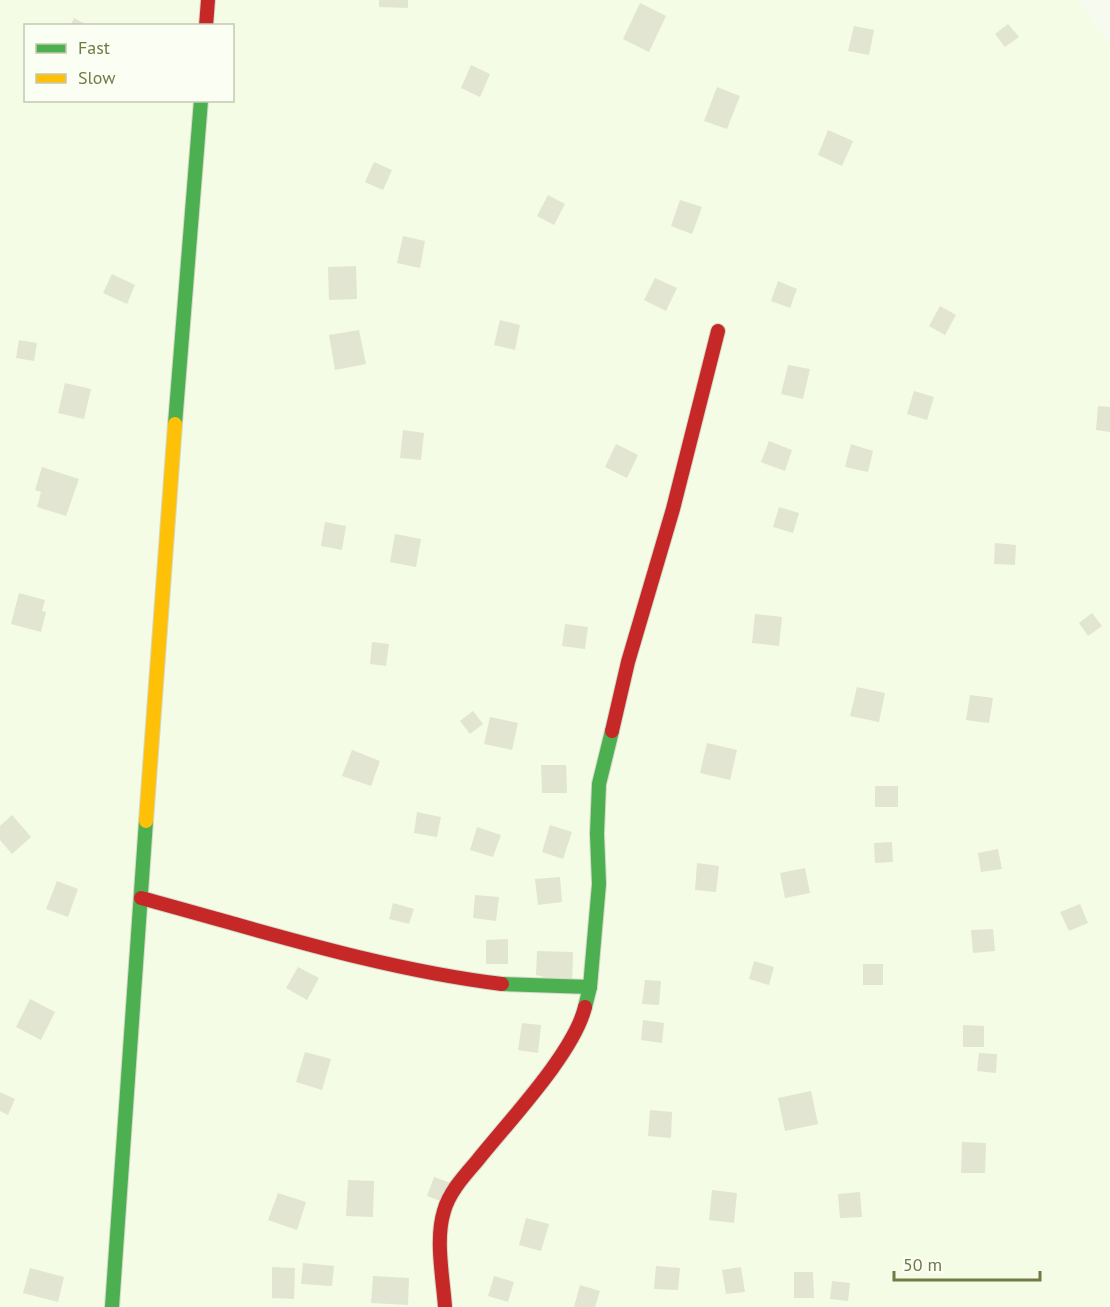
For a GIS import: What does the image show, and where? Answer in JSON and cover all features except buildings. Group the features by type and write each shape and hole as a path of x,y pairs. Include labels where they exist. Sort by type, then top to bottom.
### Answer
{"street":[{"path":"207,24 208,0"},
{"path":"112,1307 154,683 201,102"},
{"path":"445,1307 440,1244 444,1210 460,1182 542,1081 571,1040 583,1016 590,987 599,884 597,834 599,784 628,662 673,509 718,331"},
{"path":"141,898 324,948 412,969 518,986 590,987"}],"shaded area":[{"path":"0,0 1078,0 1110,48 1110,1307 0,1307"}],"traffic: fast":[{"path":"175,424 201,102"},
{"path":"585,1007 590,987 599,884 597,834 599,784 612,731"},
{"path":"112,1307 146,821"},
{"path":"502,984 590,987"}],"traffic: slow":[{"path":"146,821 175,424"}],"traffic: jam":[{"path":"206,24 208,0"},
{"path":"612,731 628,662 673,509 718,331"},
{"path":"141,898 365,959 502,984"},
{"path":"445,1307 440,1234 446,1204 463,1178 554,1066 568,1045 585,1007"}]}
